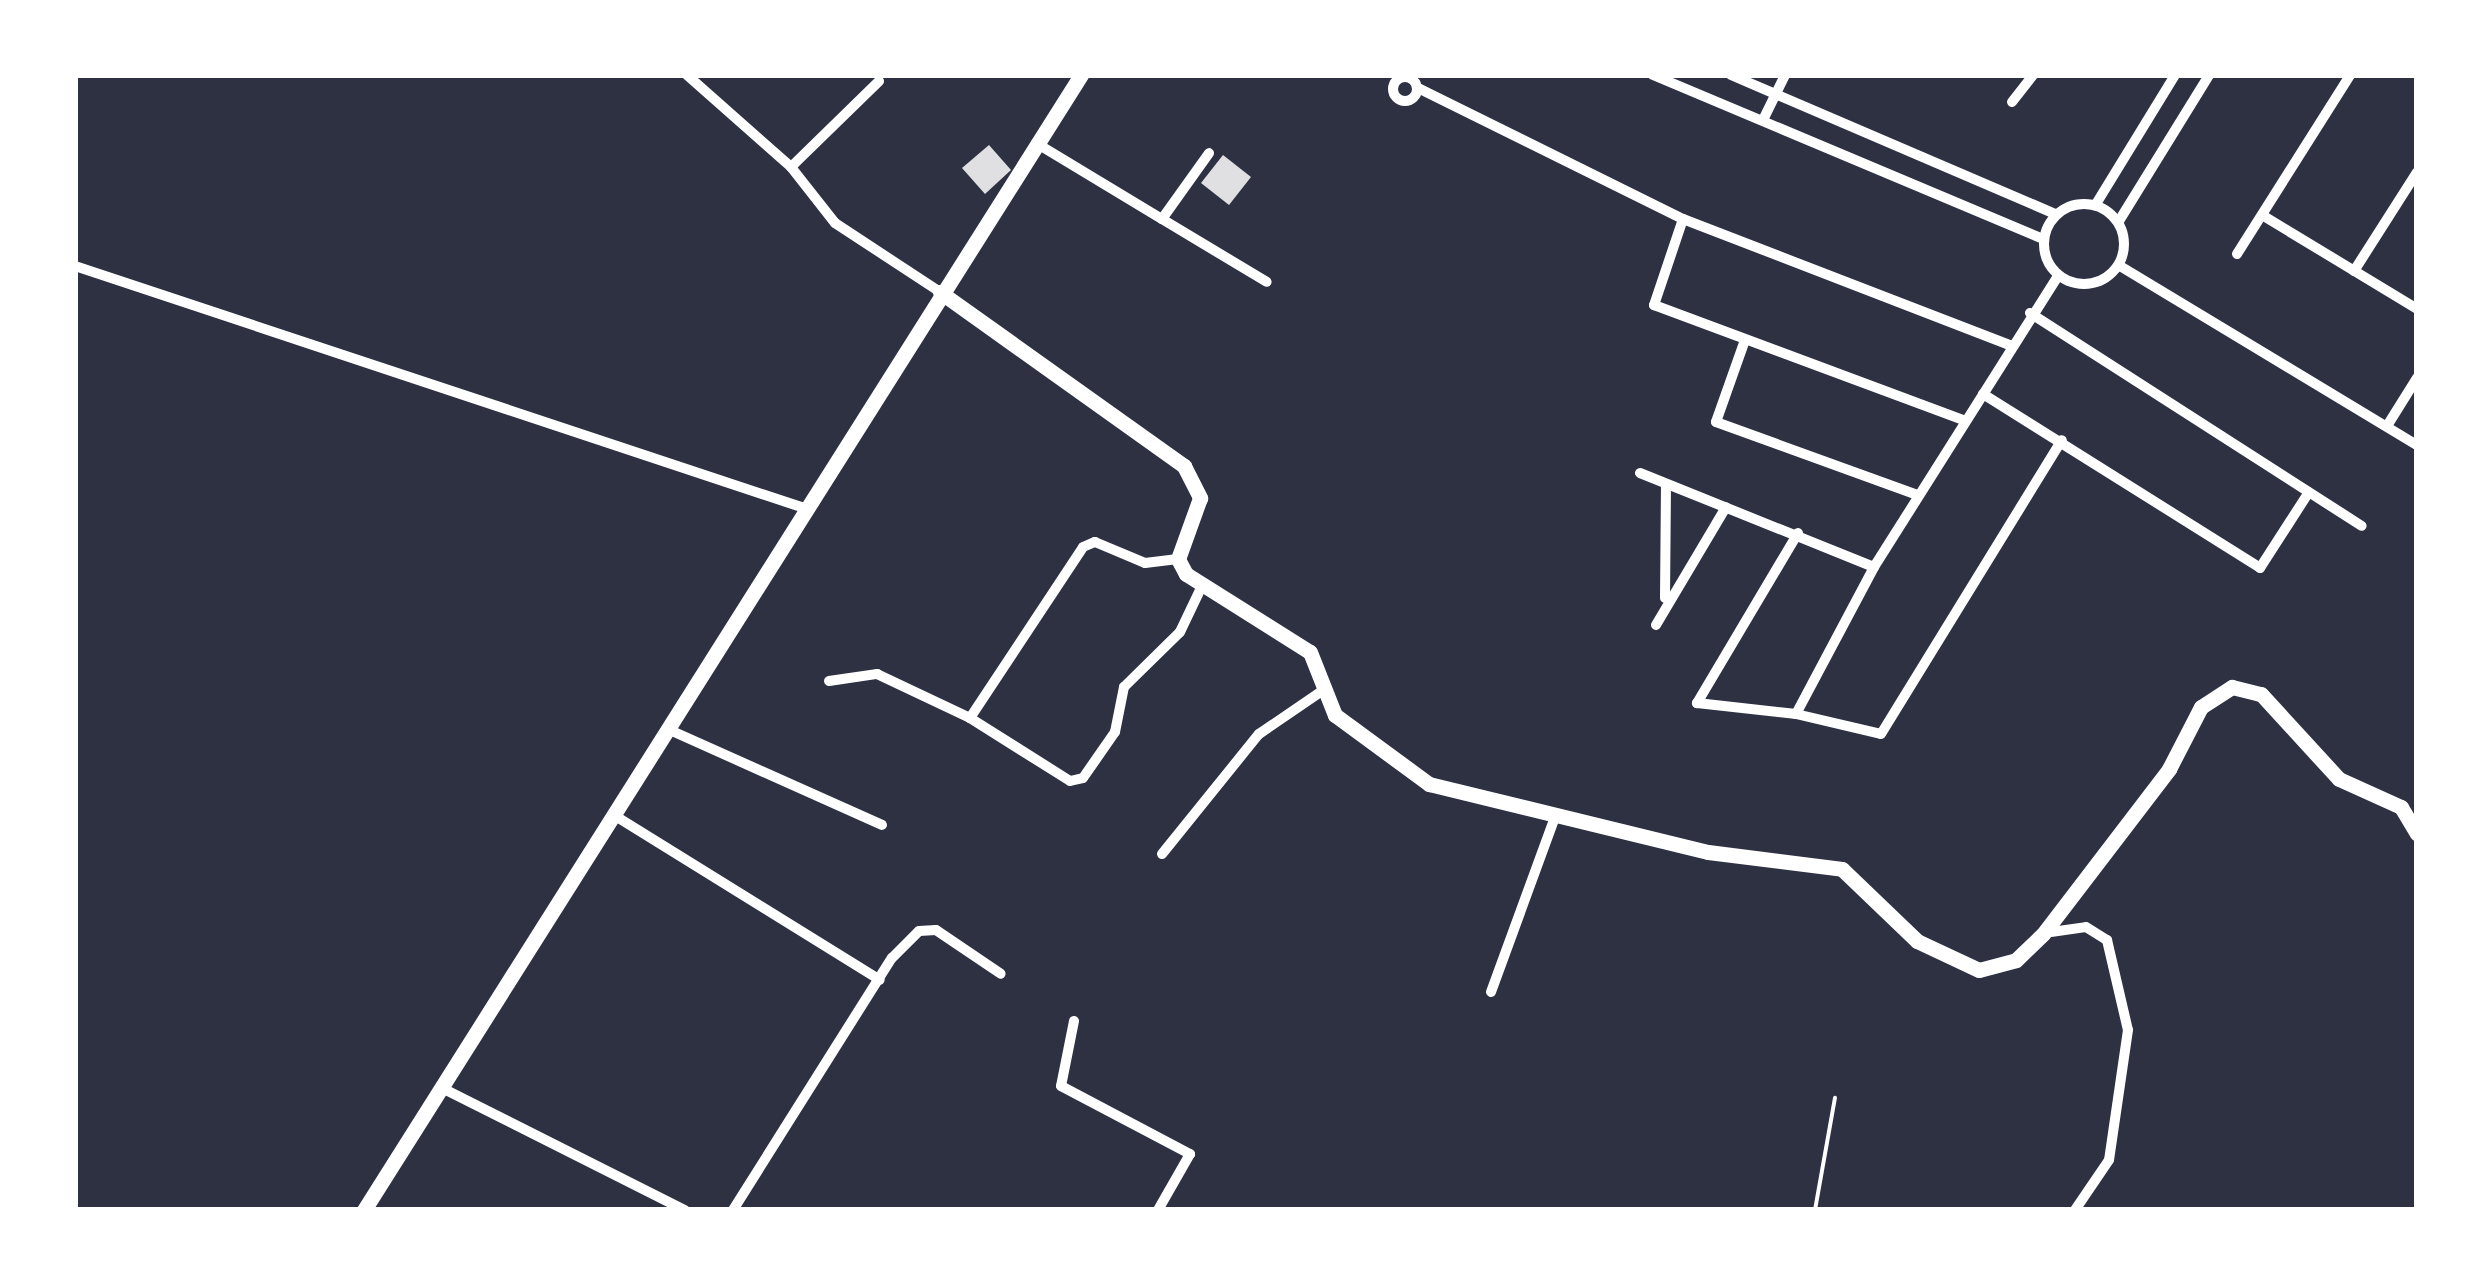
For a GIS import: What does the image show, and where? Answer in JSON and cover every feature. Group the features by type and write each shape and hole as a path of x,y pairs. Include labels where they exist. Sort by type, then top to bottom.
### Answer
{"street":[{"path":"687,75 791,167 856,241 940,292 1184,466 1200,498 1178,559"},
{"path":"364,1210 672,731 940,292 1080,75"},
{"path":"1654,75 2043,239 2058,276"},
{"path":"1731,75 2056,214 2096,204 2175,75"},
{"path":"1763,120 1785,75"},
{"path":"2012,102 2033,75"},
{"path":"2058,276 2103,282 2120,266 2119,222 2209,75"},
{"path":"2237,254 2350,75"},
{"path":"1418,88 1413,99 1396,98 1398,77 1683,219 2010,345"},
{"path":"791,167 878,81"},
{"path":"1036,144 1267,282"},
{"path":"1162,219 1209,154"},
{"path":"2354,271 2417,172"},
{"path":"2096,204 2119,222"},
{"path":"2043,239 2056,214"},
{"path":"2262,215 2417,309"},
{"path":"1683,219 1654,305 1964,420"},
{"path":"75,266 807,509"},
{"path":"2120,266 2417,445"},
{"path":"1796,714 1874,567 2030,313 2058,276"},
{"path":"2030,313 2362,526"},
{"path":"1744,340 1716,422 1918,494"},
{"path":"2386,426 2417,378"},
{"path":"1983,394 2062,440 2260,568 2309,492"},
{"path":"1798,533 1696,703 1796,714 1881,734 2062,440"},
{"path":"1640,473 1798,533 1874,567"},
{"path":"1665,598 1666,485"},
{"path":"1656,625 1665,598 1726,507"},
{"path":"970,718 1083,547 1095,542 1145,563 1178,559"},
{"path":"1178,559 1201,588 1310,652 1322,691 1335,716 1421,781 1555,818 1708,852 1842,868 1917,941 1966,967 2002,967 2042,934 2169,768 2195,714 2232,687 2261,694 2339,779 2412,810 2417,834"},
{"path":"829,681 877,674 970,718 1070,781 1083,778 1114,732 1124,687 1180,632 1201,588"},
{"path":"1162,854 1259,734 1322,691"},
{"path":"672,731 882,825"},
{"path":"617,817 880,980"},
{"path":"1491,992 1555,818"},
{"path":"733,1210 880,980 928,928 1000,974"},
{"path":"2042,934 2086,928 2107,940 2128,1030 2109,1160 2075,1210"},
{"path":"1074,1020 1061,1086 1190,1154 1158,1210"},
{"path":"442,1088 686,1210"}],"path":[{"path":"1815,1210 1835,1098"}],"building":[{"path":"989,145 1011,170 985,194 962,168"},
{"path":"1223,155 1251,177 1229,205 1201,183"}]}
